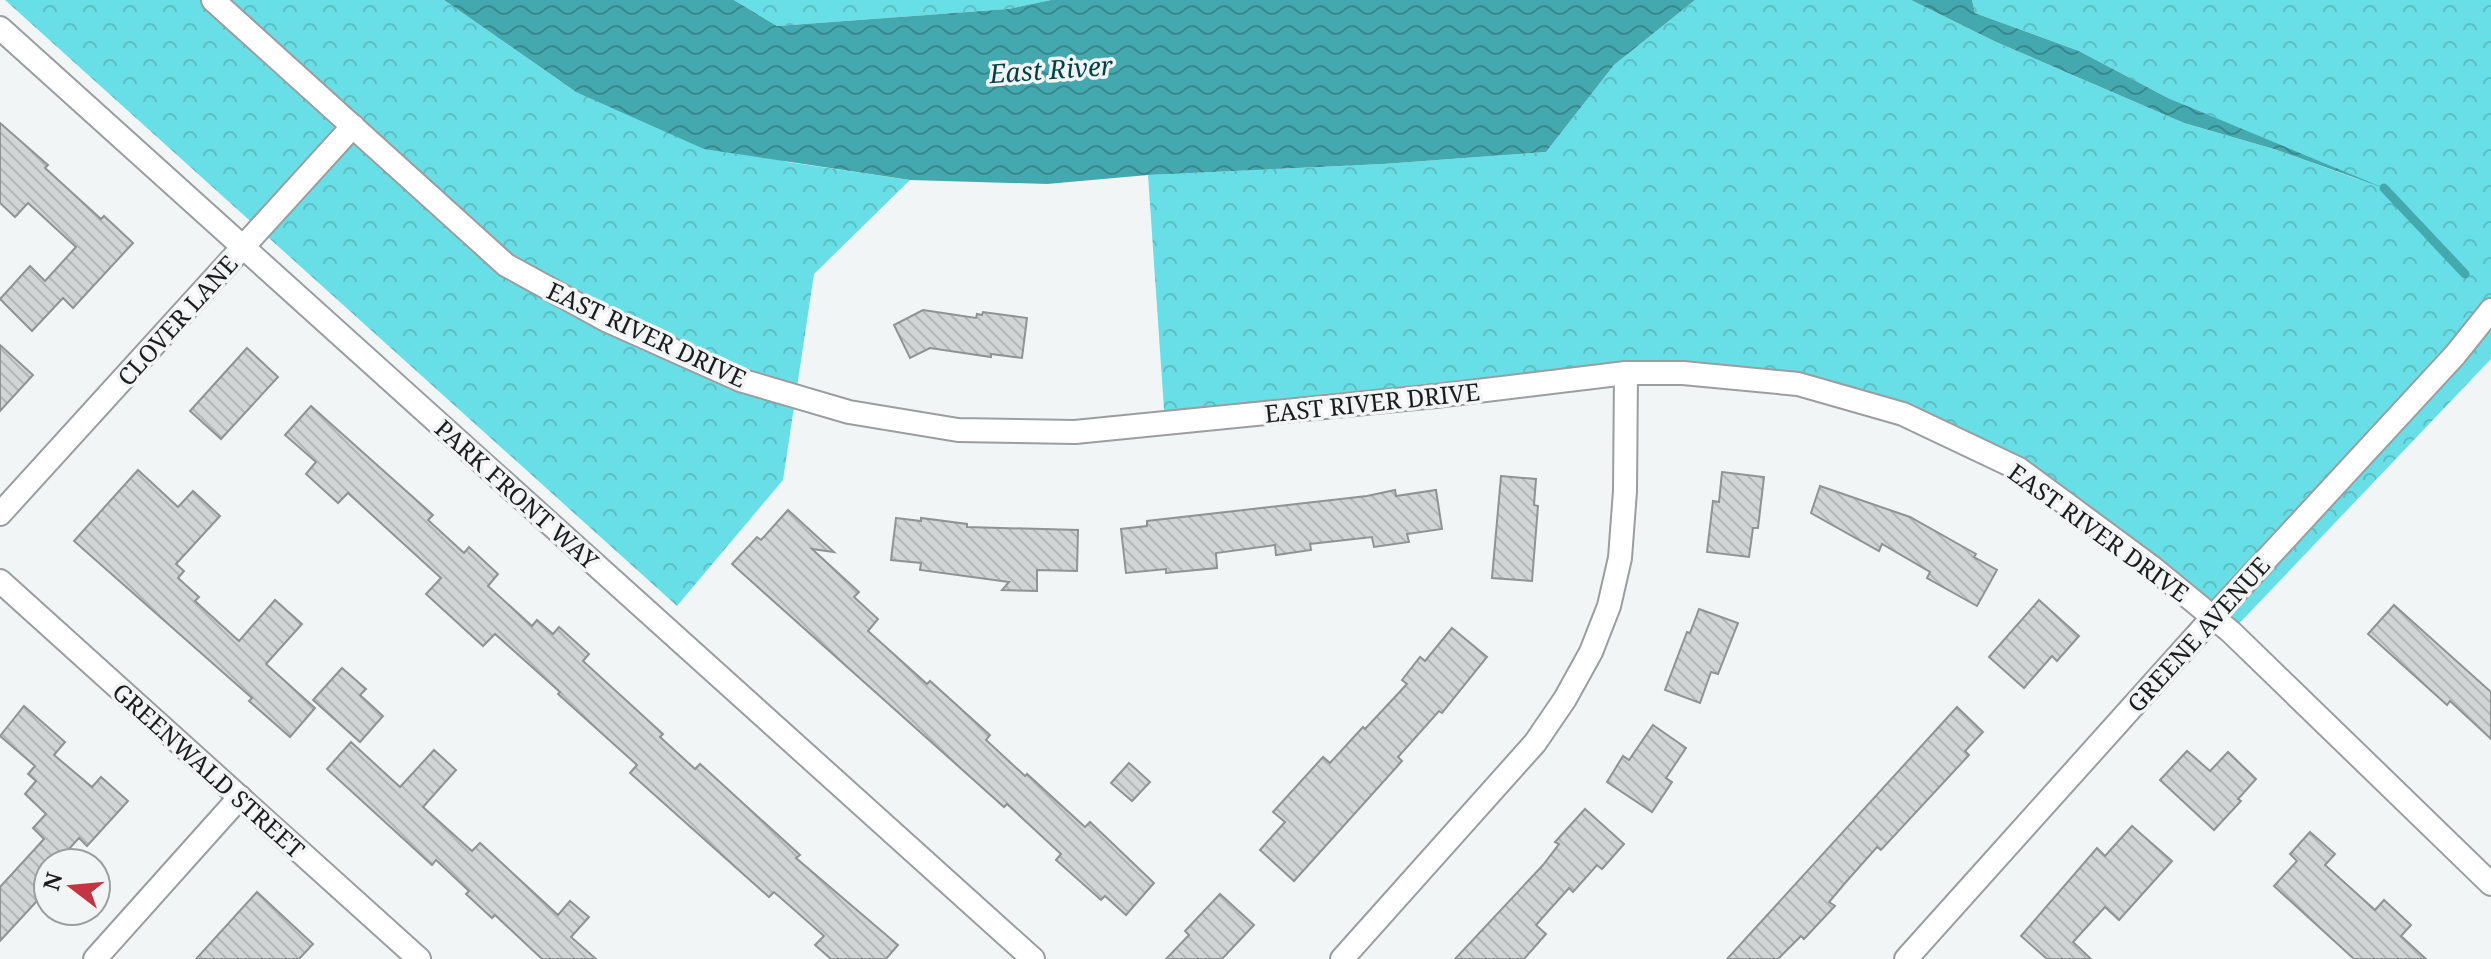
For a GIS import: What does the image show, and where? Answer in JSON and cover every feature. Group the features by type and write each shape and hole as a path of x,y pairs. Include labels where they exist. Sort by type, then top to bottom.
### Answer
{"street":[{"name":"EAST RIVER DRIVE","path":"213,0 506,265 608,321 740,380 849,412 958,430 1075,432 1237,418 1626,373 1683,373 1798,384 1903,414 2019,469 2153,568 2213,617 2491,884"},
{"name":"PARK FRONT WAY","path":"0,28 1033,959"},
{"name":"CLOVER LANE","path":"0,514 353,126"},
{"name":"GREENE AVENUE","path":"1906,959 2213,617 2455,355 2491,310"},
{"path":"1342,959 1535,743 1565,699 1591,652 1609,606 1620,558 1625,491 1626,373"},
{"name":"GREENWALD STREET","path":"0,581 419,959"},
{"path":"95,959 240,797"}],"green space":[{"path":"5,0 444,0 576,92 787,162 910,180 814,274 783,480 677,606"},
{"path":"734,0 1051,0 1008,9 777,26"},
{"path":"1695,0 1911,0 1996,42 2184,123 2274,149 2363,181 2168,98 2079,51 1975,13 1972,0 2491,0 2491,359 2231,632 2019,469 1903,414 1683,373 1165,424 1148,175 1383,164 1546,152 1614,65"}],"water":[{"name":"East River","path":"444,0 734,0 777,26 1008,9 1051,0 1695,0 1614,65 1546,152 1383,164 1148,175 1047,184 910,180 704,149 576,92"},
{"path":"1911,0 1972,0 1975,13 2079,51 2168,98 2384,188 2274,149 2184,123 1996,42"}],"building":[{"path":"0,123 48,165 45,168 101,219 104,216 133,243 73,308 63,298 32,331 0,299 30,266 45,281 76,247 28,203 15,217 0,203"},
{"path":"923,310 976,318 983,312 1027,318 1022,358 930,348 910,358 894,325"},
{"path":"0,345 33,375 0,411"},
{"path":"247,348 278,377 221,439 190,411"},
{"path":"311,406 433,515 428,520 464,553 469,547 498,574 488,586 532,626 537,620 553,634 559,627 589,654 583,661 663,734 660,737 695,769 700,764 800,855 796,858 898,945 886,959 831,959 815,945 824,936 774,892 769,897 630,773 637,765 558,694 560,692 495,634 483,646 426,594 441,578 348,493 338,503 306,474 316,462 285,435"},
{"path":"138,470 178,507 193,491 220,516 176,564 184,571 178,578 199,597 195,601 239,641 275,600 302,624 266,664 315,708 290,737 249,701 252,698 74,541"},
{"path":"1722,472 1764,477 1758,528 1753,528 1749,557 1707,552 1713,501 1719,502"},
{"path":"1501,476 1536,479 1534,505 1538,506 1532,581 1492,578"},
{"path":"1820,486 1910,517 1976,554 1974,557 1997,570 1977,606 1927,578 1930,572 1882,544 1879,551 1811,513"},
{"path":"1395,490 1396,496 1436,490 1442,529 1407,534 1409,542 1374,547 1372,537 1310,544 1311,550 1276,555 1275,545 1216,553 1217,568 1126,573 1121,529 1147,526 1147,521 1367,496"},
{"path":"788,510 834,552 812,549 859,592 854,597 878,619 868,631 990,735 986,740 1025,776 1027,774 1085,827 1090,822 1154,883 1126,915 1105,896 1101,900 1056,860 1061,854 1007,804 1004,807 732,564 757,537 761,540"},
{"path":"896,518 921,521 921,518 967,524 967,527 1078,530 1077,571 1037,570 1037,591 1002,590 1009,582 920,570 921,563 891,560"},
{"path":"2039,600 2079,636 2057,661 2052,656 2024,688 1989,657"},
{"path":"2394,605 2491,692 2491,739 2450,701 2447,705 2368,634"},
{"path":"1699,609 1738,623 1718,674 1711,672 1700,703 1665,690"},
{"path":"1452,628 1487,657 1442,713 1439,711 1398,757 1402,761 1294,881 1260,850 1285,822 1273,812 1323,757 1330,763 1363,727 1365,729 1407,684 1402,680 1420,657 1425,661"},
{"path":"342,668 366,689 360,695 383,716 360,742 313,700"},
{"path":"24,706 65,742 54,755 92,787 101,777 128,801 87,846 79,838 71,847 37,847 44,839 33,828 46,814 25,794 36,781 28,774 35,766 0,736"},
{"path":"1957,707 1983,732 1965,751 1969,755 1881,850 1877,847 1829,902 1835,906 1804,939 1801,936 1778,959 1727,959"},
{"path":"1653,725 1686,748 1666,778 1672,782 1652,812 1607,782 1623,756 1629,760"},
{"path":"351,742 400,787 434,750 456,770 423,807 472,851 480,843 558,915 570,901 589,917 571,937 596,959 542,959 495,915 492,918 466,894 469,891 436,860 432,865 327,769"},
{"path":"2187,751 2210,771 2228,752 2256,779 2238,799 2241,801 2214,830 2160,780"},
{"path":"1129,763 1150,782 1132,801 1111,783"},
{"path":"1585,809 1624,844 1602,869 1597,865 1573,892 1569,888 1536,925 1546,934 1524,959 1455,959 1543,865 1559,844 1555,842"},
{"path":"2132,826 2172,861 2119,920 2105,907 2073,942 2091,959 2047,959 2021,936 2097,848 2105,856"},
{"path":"2310,832 2335,854 2325,865 2375,910 2384,900 2411,925 2401,936 2426,959 2354,959 2274,886 2297,861 2290,854"},
{"path":"32,852 32,906 0,941 0,887"},
{"path":"257,892 313,944 299,959 196,959"},
{"path":"1220,894 1254,925 1222,959 1166,959 1189,935 1185,931"}],"waterway":[{"path":"2384,188 2465,274"}]}
